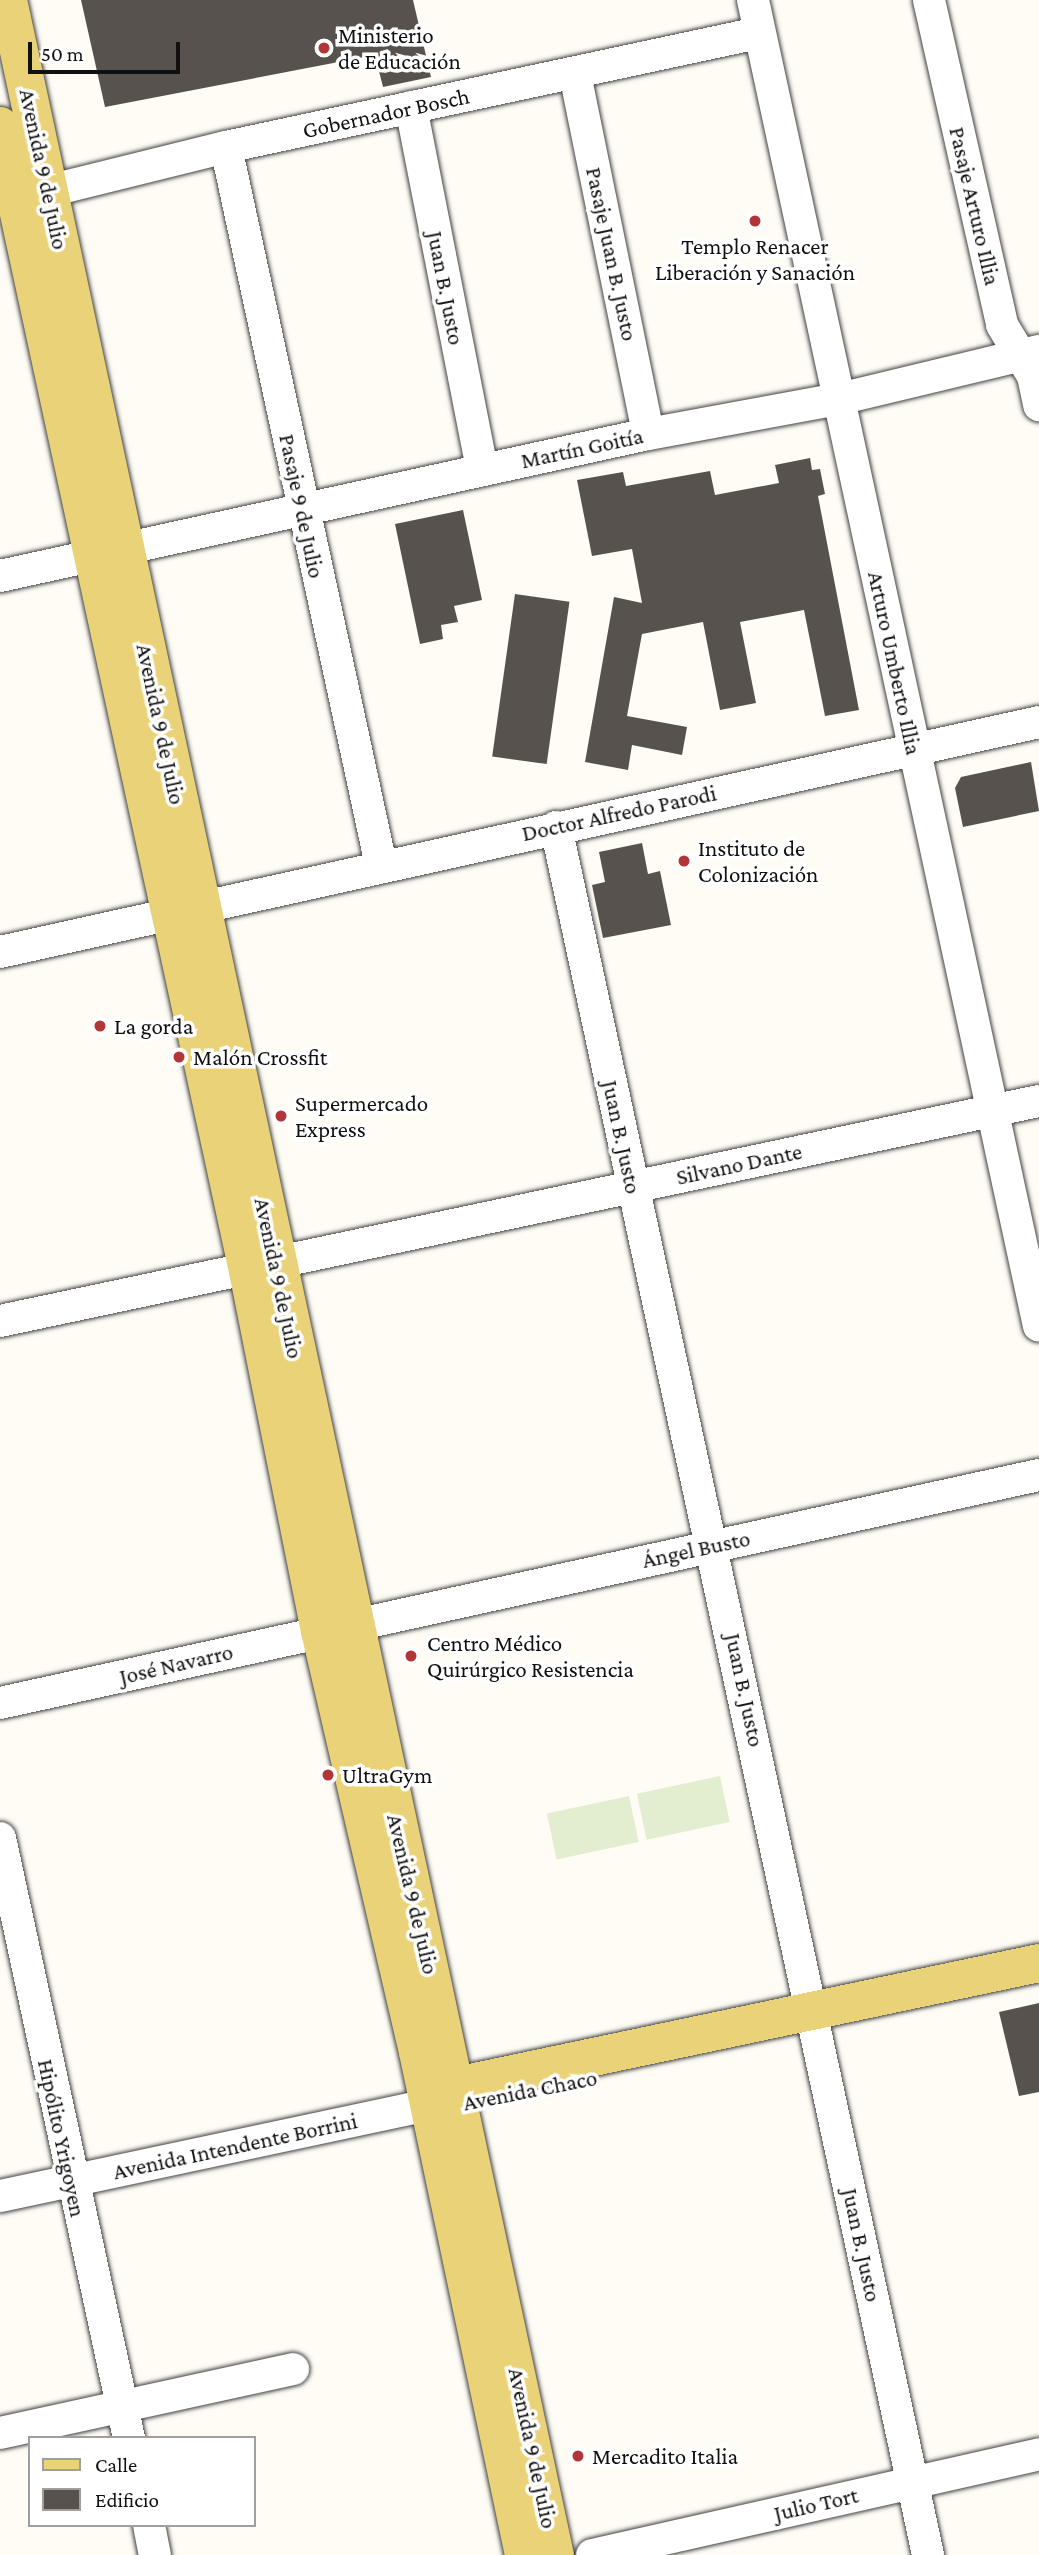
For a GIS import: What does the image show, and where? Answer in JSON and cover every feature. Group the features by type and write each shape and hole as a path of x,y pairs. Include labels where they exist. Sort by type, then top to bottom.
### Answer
{"main road":[{"name":"Avenida 9 de Julio","path":"8,0 22,197"},
{"name":"Avenida 9 de Julio","path":"0,126 22,197 109,553 336,1627 555,2555"},
{"name":"Avenida Chaco","path":"816,2022 1039,1963"},
{"name":"Avenida Chaco","path":"449,2098 816,2022 1039,1984"},
{"name":"Avenida 9 de Julio","path":"449,2098 524,2555"}],"street":[{"name":"Arturo Umberto Illia","path":"753,0 1039,1326"},
{"name":"Pasaje Arturo Illia","path":"929,0 1002,325 1030,352 1039,405"},
{"name":"Gobernador Bosch","path":"22,197 226,147 758,33"},
{"name":"Pasaje Juan B. Justo","path":"575,74 648,434"},
{"name":"Juan B. Justo","path":"411,107 482,470"},
{"name":"Pasaje 9 de Julio","path":"226,147 381,865"},
{"name":"Martín Goitía","path":"0,576 303,513 648,434 839,400 1030,352"},
{"name":"Doctor Alfredo Parodi","path":"0,951 1039,722"},
{"name":"Juan B. Justo","path":"556,827 632,1187 714,1545 928,2555"},
{"name":"Silvano Dante","path":"0,1321 1039,1101"},
{"name":"Ángel Busto","path":"336,1627 1039,1475"},
{"name":"José Navarro","path":"0,1703 336,1627"},
{"name":"Hipólito Yrigoyen","path":"0,1838 70,2181 129,2436"},
{"name":"Avenida Intendente Borrini","path":"0,2196 449,2098"},
{"path":"0,2433 122,2404 293,2370"},
{"name":"Julio Tort","path":"592,2555 1039,2454"},
{"path":"149,2527 155,2555"}],"green space":[{"path":"720,1776 730,1822 647,1840 637,1794"},
{"path":"629,1796 639,1842 557,1859 547,1813"}],"building":[{"path":"81,0 413,0 431,77 383,87 375,55 105,107"},
{"path":"810,458 812,470 820,469 825,494 818,496 859,710 825,716 804,610 740,622 756,703 720,710 703,622 642,634 627,716 687,727 682,755 632,745 628,770 585,762 614,597 642,603 632,549 592,556 577,480 623,472 626,486 710,471 715,495 779,483 775,465"},
{"path":"463,510 482,600 454,606 458,622 441,625 443,639 420,644 395,524"},
{"path":"515,594 569,602 547,764 492,756"},
{"path":"1031,762 1039,811 963,827 955,788 961,777"},
{"path":"642,843 648,874 660,871 671,925 603,938 592,885 605,882 599,852"},
{"path":"1039,2003 1039,2092 1019,2096 999,2012"}],"place":[{"name":"Ministerio de Educación","path":"324,48"},
{"name":"Templo Renacer Liberación y Sanación","path":"755,221"},
{"name":"Instituto de Colonización","path":"684,861"},
{"name":"La gorda","path":"100,1026"},
{"name":"Malón Crossfit","path":"179,1057"},
{"name":"Supermercado Express","path":"281,1116"},
{"name":"Centro Médico Quirúrgico Resistencia","path":"411,1656"},
{"name":"UltraGym","path":"328,1775"},
{"name":"Mercadito Italia","path":"578,2456"}]}
